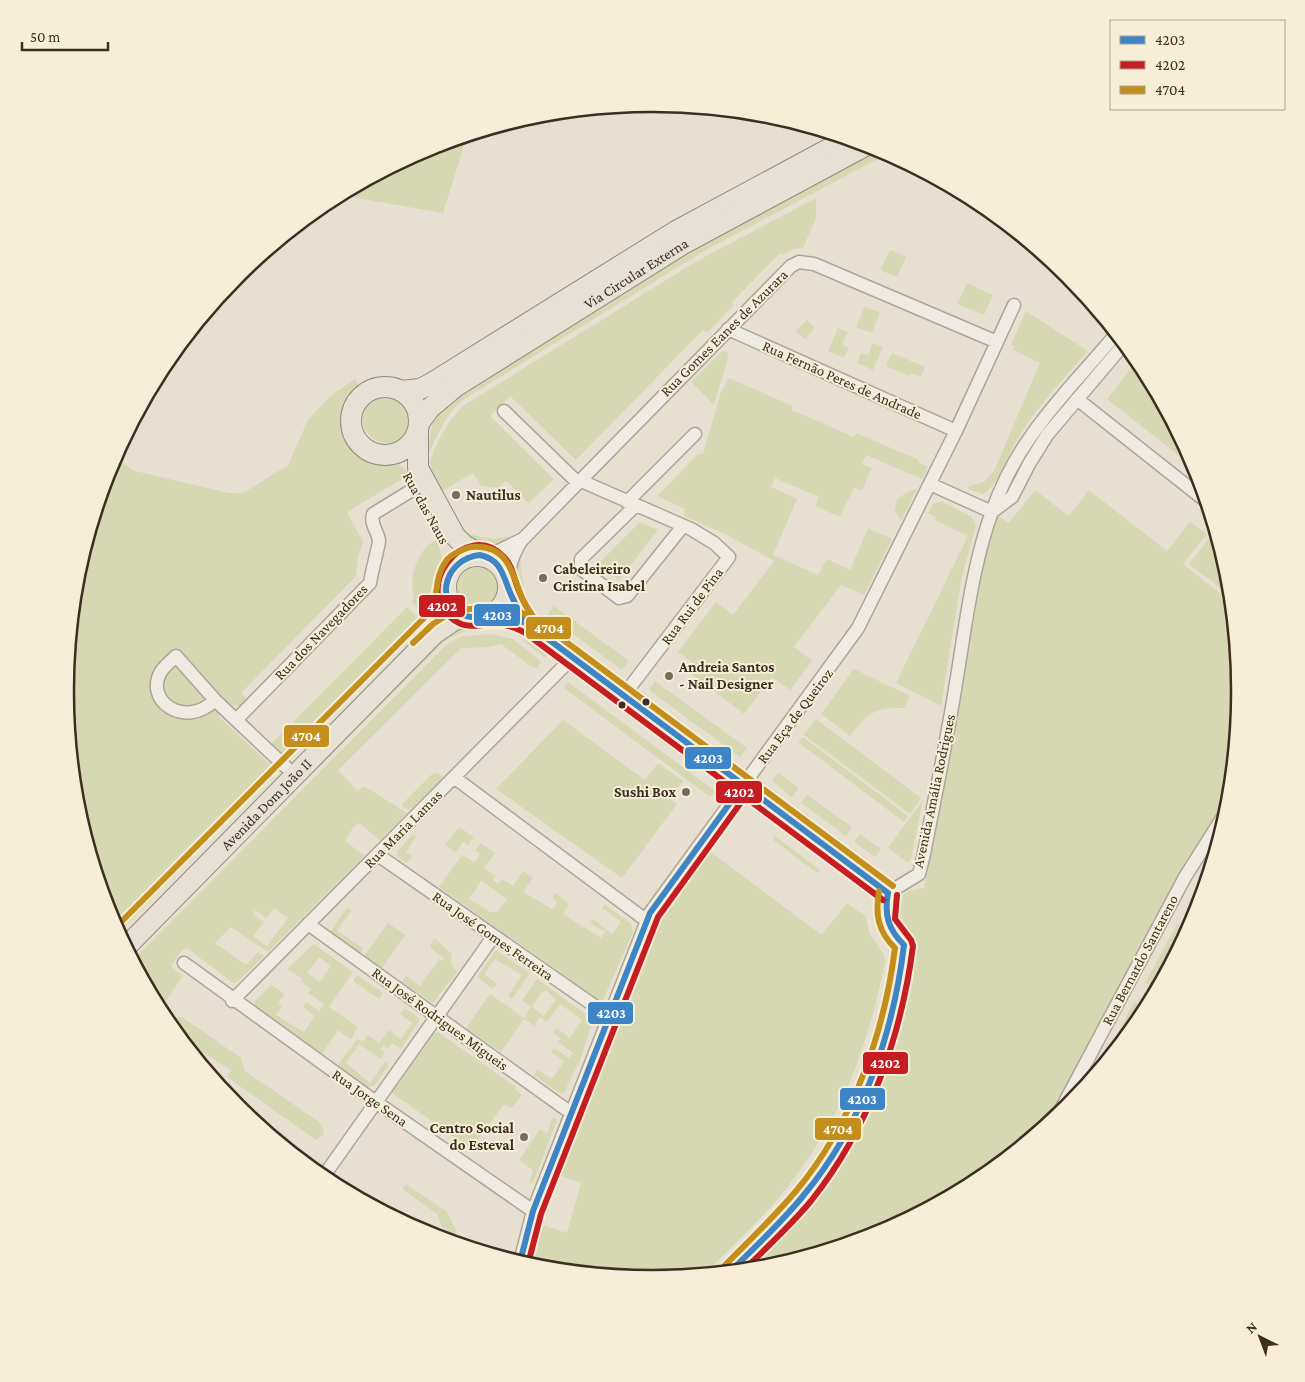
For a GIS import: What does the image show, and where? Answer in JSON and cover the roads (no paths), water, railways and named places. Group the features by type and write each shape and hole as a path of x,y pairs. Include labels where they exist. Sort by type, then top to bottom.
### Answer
{"main road":[{"name":"Via Circular Externa","path":"401,391 420,388 430,384 676,231 839,143"},
{"name":"Via Circular Externa","path":"418,427 430,408 455,387 666,254 858,150"},
{"path":"382,387 401,391 415,404 418,427 412,441 404,449 394,454 382,455 364,449 358,442 351,423 352,412 356,402 372,389 382,387"},
{"name":"Rua das Naus","path":"418,427 418,468 455,536 464,545 484,556"},
{"name":"Rua das Naus","path":"382,455 404,468 417,487 448,545 447,582"},
{"path":"469,556 484,556 499,564 508,585 502,605 484,617 461,614 448,599 447,582 460,560 469,556"},
{"name":"Avenida Dom João II","path":"125,929 431,623 441,611 445,601 447,582"},
{"name":"Avenida Dom João II","path":"131,942 434,634 456,619 484,617"}],"street":[{"name":"Rua Gomes Eanes de Azurara","path":"484,556 515,544 522,539 791,266 799,262 814,264 997,342"},
{"name":"Rua Eça de Queiroz","path":"522,1255 533,1211 647,921 659,899 858,628 956,431 1014,305"},
{"name":"Rua Fernão Peres de Andrade","path":"728,329 956,431"},
{"name":"Avenida Amália Rodrigues","path":"888,893 919,874 956,683 976,564 992,512 1028,439 1112,339"},
{"path":"930,484 992,512 1012,498 1029,464 1047,435 1120,349"},
{"path":"1077,399 1196,493"},
{"name":"Rua Rui de Pina","path":"504,411 578,481 703,535 729,557 624,695"},
{"path":"682,526 628,596 619,598 581,569 579,564 581,559 695,434"},
{"name":"Rua dos Navegadores","path":"236,720 370,583 372,564 379,542 371,520 373,514 417,487"},
{"name":"Rua Gomes Eanes de Azurara","path":"508,585 511,560 522,539"},
{"path":"508,585 528,624"},
{"path":"484,617 505,616 528,624 888,893 884,913 888,926 904,945 899,985 870,1085 836,1150 804,1195 739,1263"},
{"path":"214,700 197,713 184,713 173,709 161,698 158,690 158,679 162,669 176,656 214,700 286,768"},
{"name":"Rua Maria Lamas","path":"232,1001 573,657"},
{"path":"454,778 647,921"},
{"name":"Rua Bernardo Santareno","path":"1071,1091 1180,886 1214,831"},
{"name":"Rua José Gomes Ferreira","path":"378,855 493,937 609,1016"},
{"name":"Rua José Rodrigues Migueis","path":"308,924 571,1113"},
{"path":"327,1169 493,937"},
{"name":"Rua Jorge Sena","path":"184,963 232,1001 533,1211"}],"place":[{"name":"Nautilus","path":"456,495"},
{"name":"Cabeleireiro Cristina Isabel","path":"543,578"},
{"name":"Andreia Santos - Nail Designer","path":"669,676"},
{"name":"Sushi Box","path":"686,792"},
{"name":"Centro Social do Esteval","path":"524,1137"}]}
